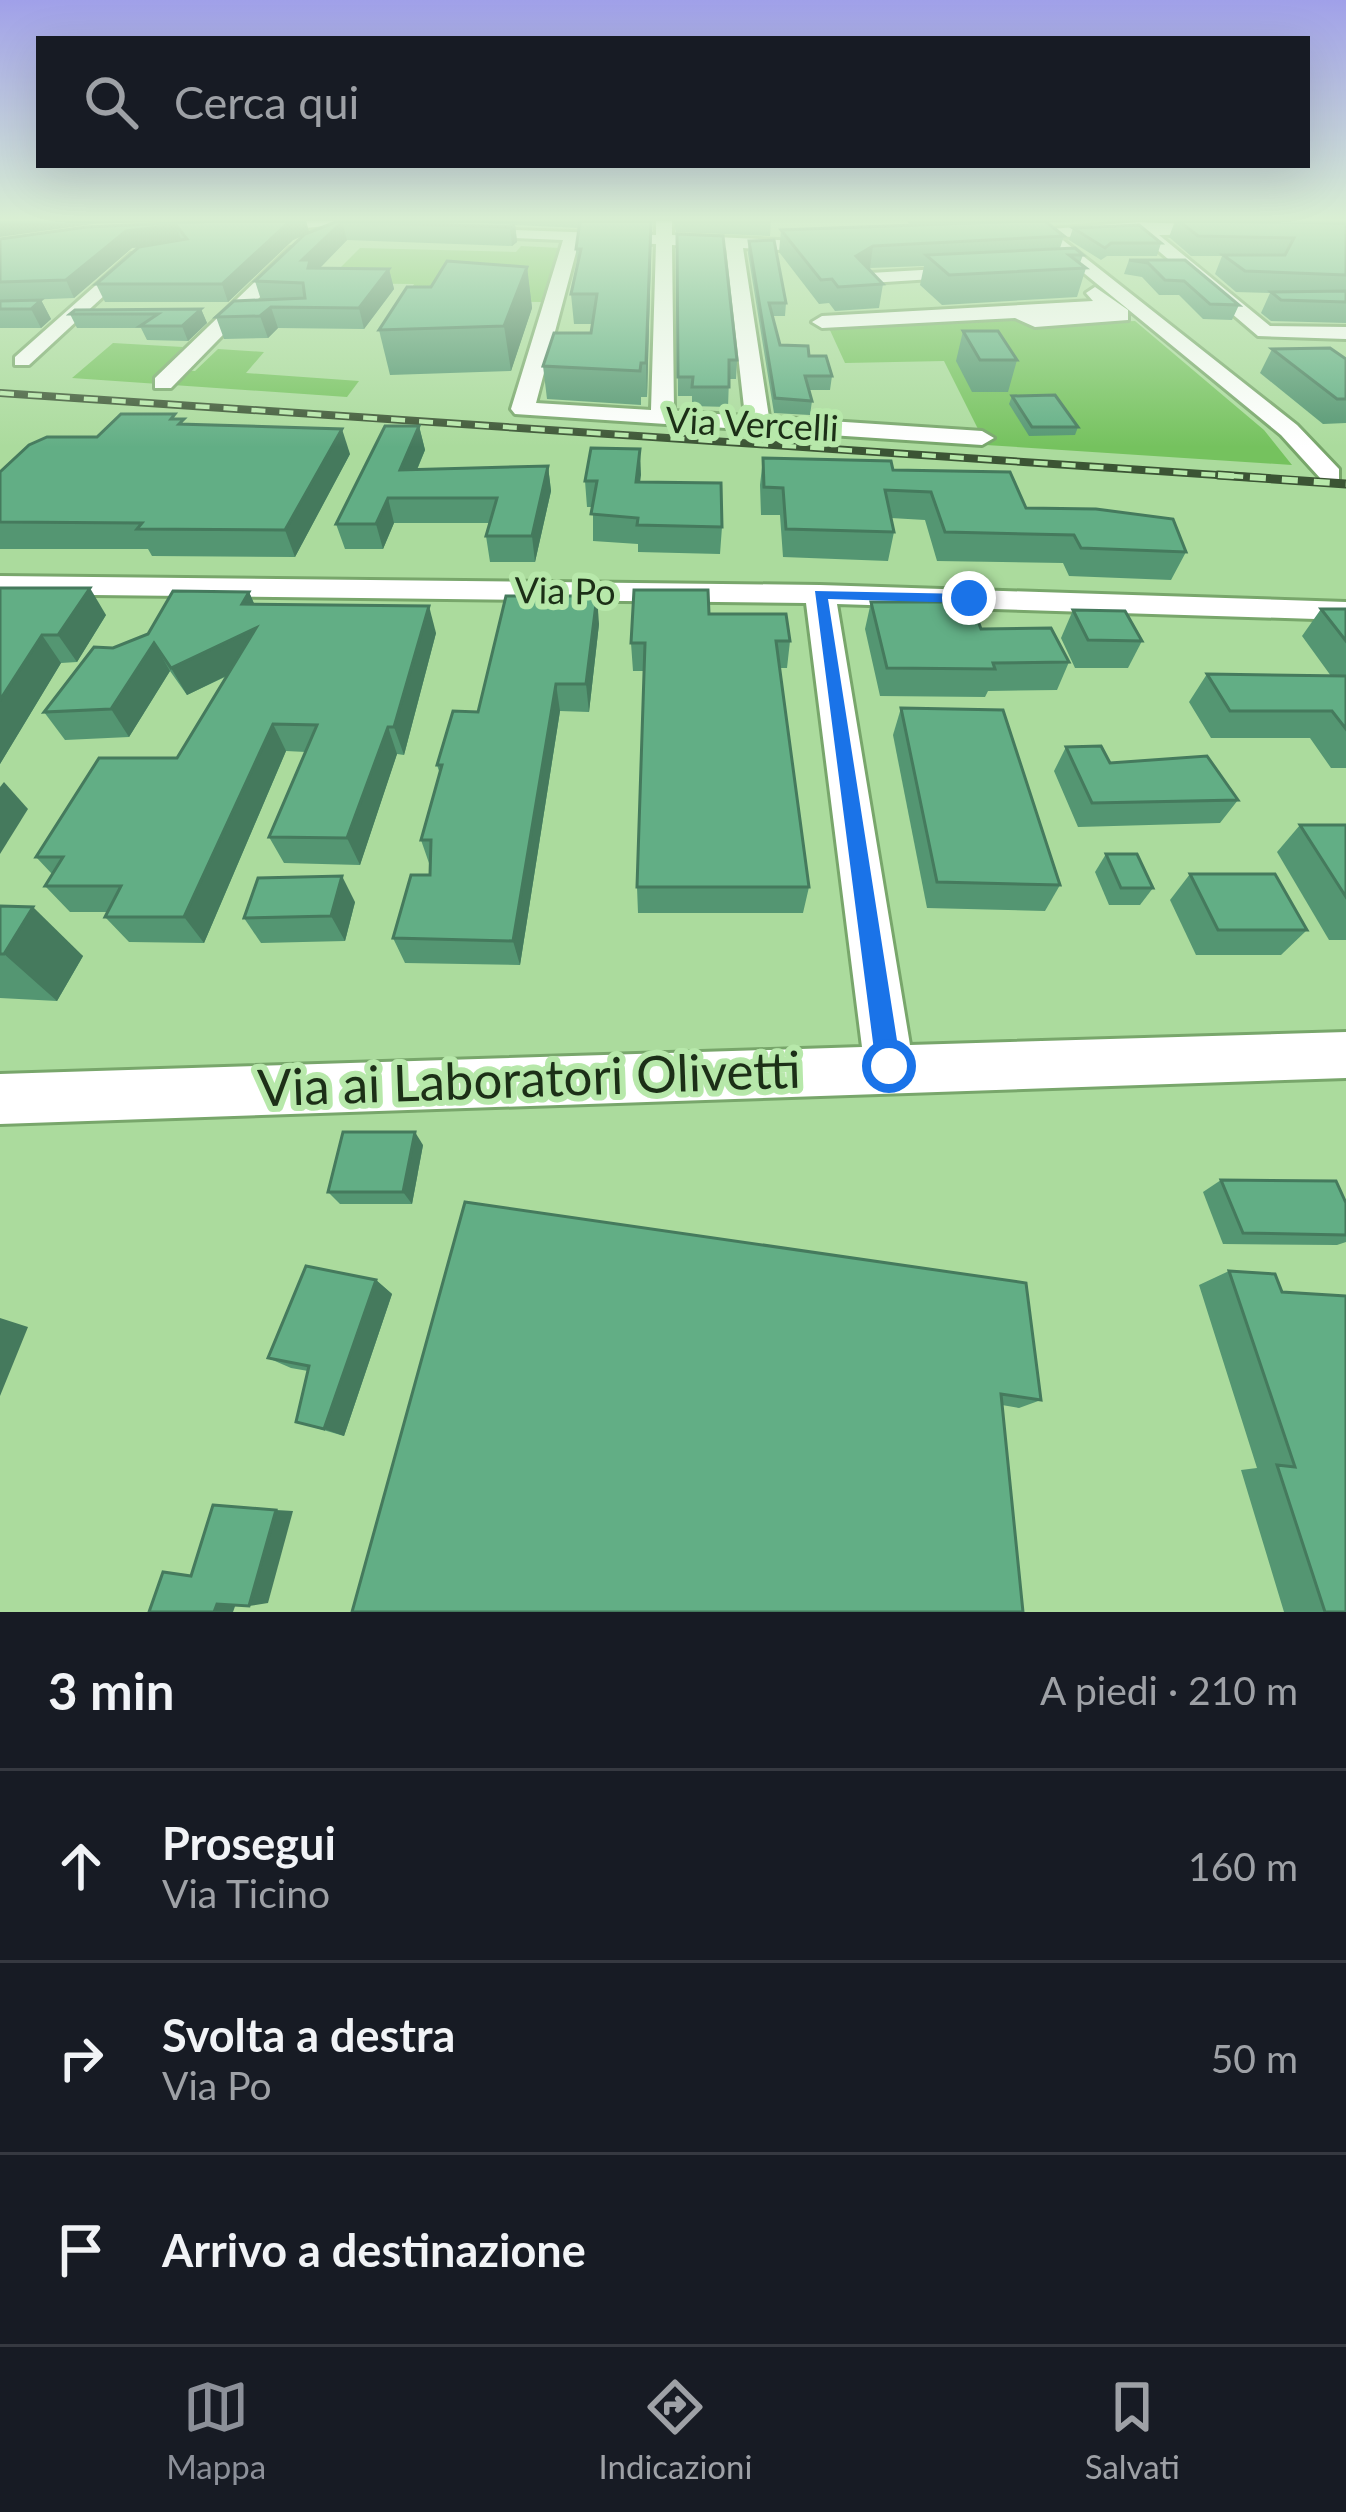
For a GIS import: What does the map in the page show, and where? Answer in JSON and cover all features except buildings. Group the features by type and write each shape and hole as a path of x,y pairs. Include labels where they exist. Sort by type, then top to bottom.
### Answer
{"street":[{"path":"22,361 89,296"},
{"path":"163,383 261,296"},
{"name":"Via Vercelli","path":"552,296 523,409 982,438"},
{"path":"662,419 664,296"},
{"path":"741,296 758,424"},
{"path":"885,296 904,318"},
{"path":"822,322 1110,305 1099,296"},
{"path":"1143,296 1289,430 1338,485"},
{"path":"1221,296 1265,332 1346,333"},
{"path":"1228,302 1269,303"},
{"path":"71,310 118,313"},
{"path":"203,312 248,312"},
{"name":"Via Po","path":"0,584 820,595 1346,610"},
{"path":"820,595 889,1066"},
{"name":"Via ai Laboratori Olivetti","path":"0,1099 889,1066 1346,1055"}],"green space":[{"path":"408,296 544,296 542,302 406,300"},
{"path":"1015,316 1028,325 1135,321 1264,430 1292,465 986,445 944,361 845,363 829,328"},
{"path":"113,343 183,347 161,369 195,371 218,349 264,352 246,373 359,381 347,397 72,378"}],"railway":[{"path":"0,393 1230,476"},
{"path":"1218,475 1230,476"},
{"path":"1230,476 1262,478"},
{"path":"1230,476 1346,484"}],"route":[{"path":"889,1066 820,595 969,598"}]}
